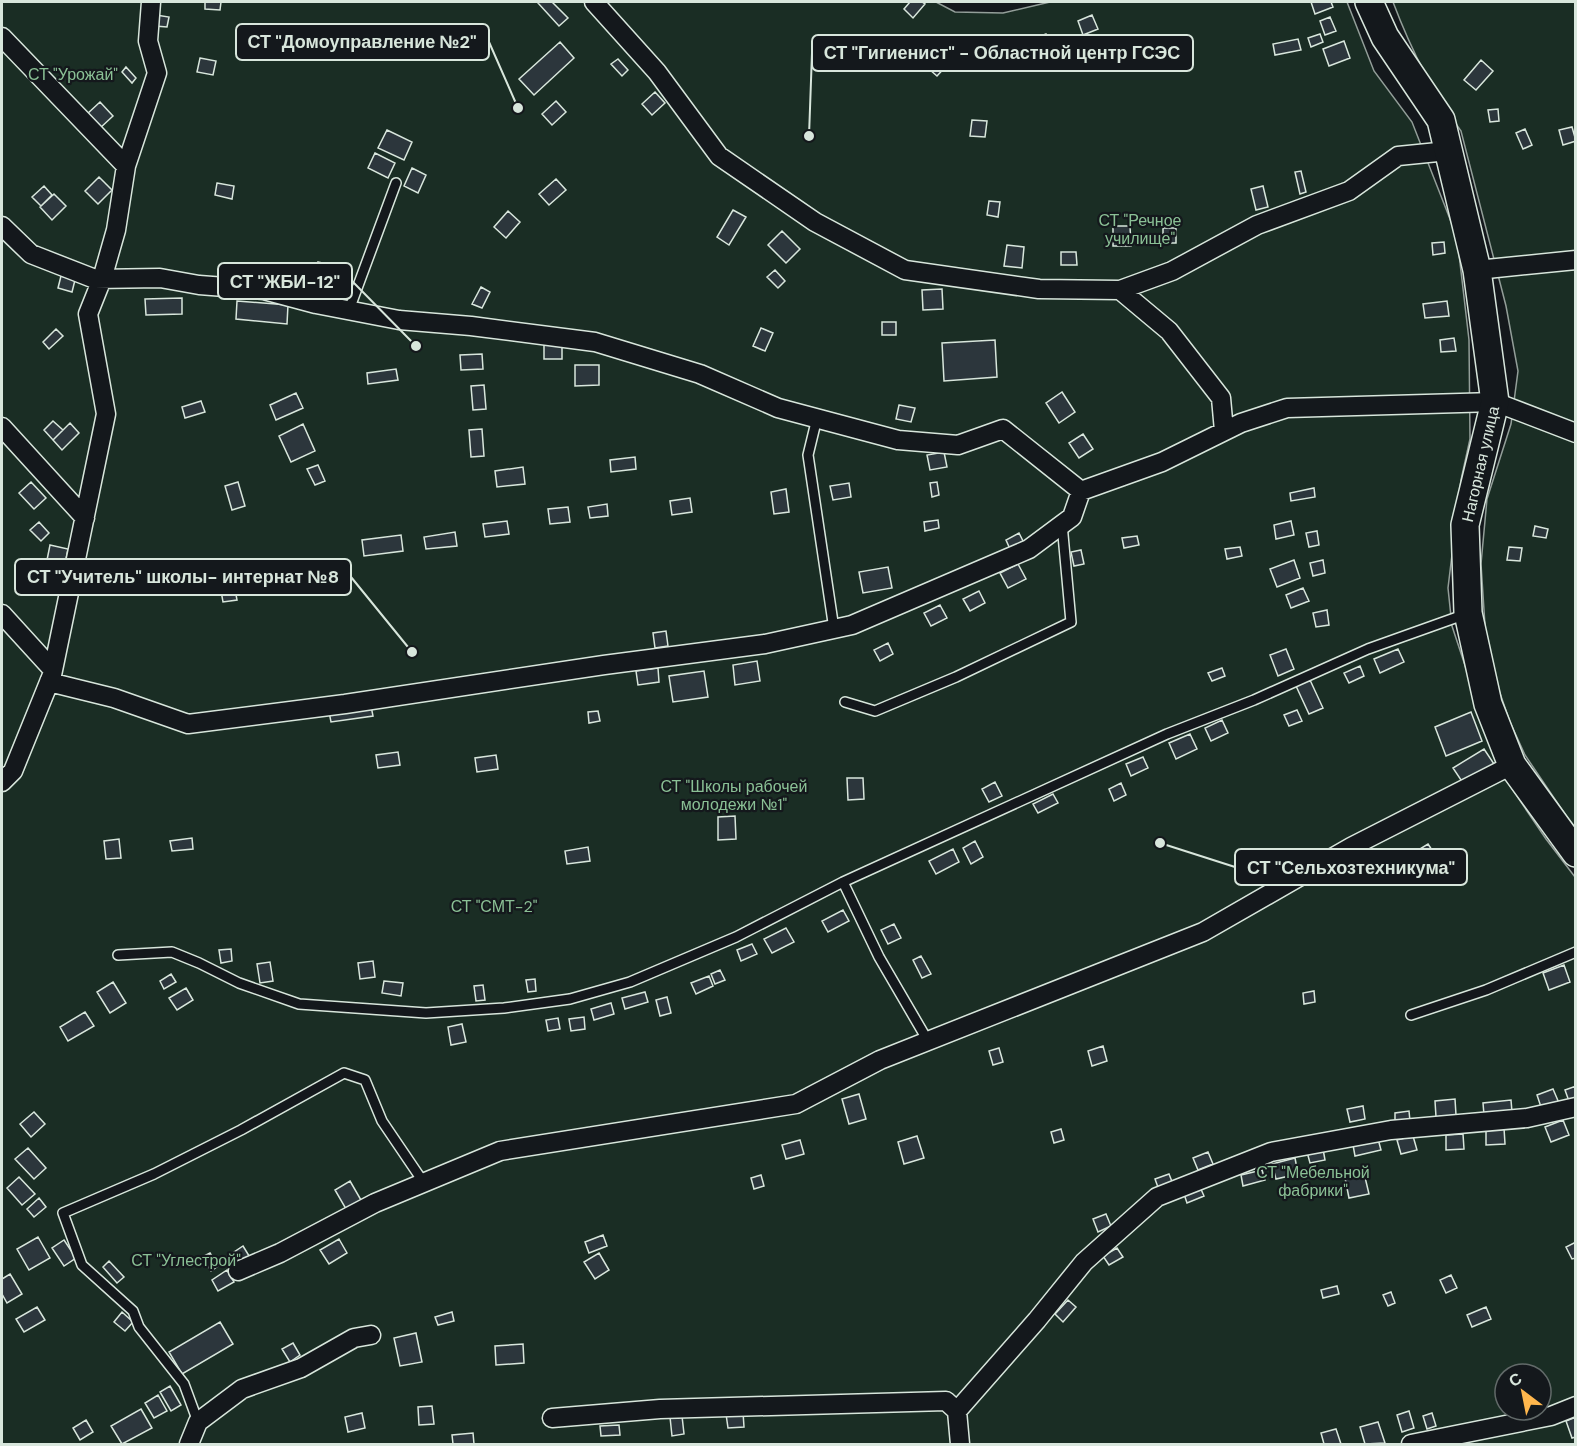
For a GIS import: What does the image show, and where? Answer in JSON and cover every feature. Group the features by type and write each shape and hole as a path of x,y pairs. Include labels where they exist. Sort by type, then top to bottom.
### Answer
{"street":[{"path":"2,782 13,771 51,676 106,414 87,314 102,279 116,230 126,166 157,73 148,41 152,2"},
{"path":"594,2 657,72 719,156 814,222 905,270 1040,289 1120,290 1172,271 1257,225 1349,191 1398,156 1448,151"},
{"name":"Нагорная улица","path":"1369,2 1385,37 1441,120 1477,270 1495,402 1465,525 1468,614 1488,704 1512,765 1575,853"},
{"path":"2,36 126,166"},
{"path":"2,226 31,254 95,279 160,278 199,285 264,290 316,304 399,320 471,326 595,342 700,374 778,408 898,440 958,445 1003,429 1081,491"},
{"path":"1477,270 1575,260"},
{"path":"1120,290 1169,331 1221,398 1224,431"},
{"path":"1081,491 1162,462 1241,423 1287,408 1495,402 1575,433"},
{"path":"2,427 85,518"},
{"path":"2,615 51,676 188,724 345,705 604,665 765,644 852,625 1029,549 1072,517 1081,491"},
{"path":"238,1271 280,1253 375,1203 500,1151 796,1104 880,1060 1203,932 1351,847 1512,765"},
{"path":"957,1411 1037,1320 1083,1262 1157,1197 1271,1152 1391,1130 1527,1118 1575,1107"},
{"path":"189,1444 198,1422 242,1389 302,1368 354,1338 371,1335"},
{"path":"552,1418 660,1409 946,1401 957,1411 960,1444"},
{"path":"1411,1444 1551,1416 1575,1406"}],"lane":[{"path":"349,310 396,183"},
{"path":"817,418 808,455 834,629"},
{"path":"845,702 875,711 957,677 1071,622 1062,524"},
{"path":"118,955 172,952 239,983 299,1004 426,1013 504,1008 570,999 630,982 736,937 843,882 1167,734 1254,700 1368,649 1468,614"},
{"path":"843,882 879,957 928,1041"},
{"path":"1411,1015 1486,990 1575,952"},
{"path":"198,1422 184,1384 139,1327 133,1311 82,1265 63,1213 154,1174 241,1130 344,1073 365,1080 382,1121 424,1183"}],"green space":[{"path":"2,2 936,2 955,12 1003,13 1050,2 1347,2 1374,71 1412,122 1457,237 1469,340 1470,439 1461,480 1448,588 1452,626 1484,723 1506,780 1575,877 1575,1444 2,1444"},
{"path":"1393,2 1575,2 1575,829 1525,755 1510,722 1487,656 1481,564 1487,499 1511,424 1518,371 1506,306 1461,131 1422,69"}],"building":[{"path":"205,2 221,2 220,10 205,9"},
{"path":"552,2 568,18 559,26 538,3"},
{"path":"910,2 925,4 913,18 904,9"},
{"path":"1311,2 1331,2 1333,7 1315,14"},
{"path":"156,15 169,17 167,27 155,26"},
{"path":"1092,15 1098,29 1083,35 1078,21"},
{"path":"1330,17 1336,31 1325,35 1320,21"},
{"path":"1046,34 1050,46 1039,50 1035,38"},
{"path":"1320,34 1323,42 1311,47 1308,38"},
{"path":"1298,39 1301,50 1275,55 1273,44"},
{"path":"1344,41 1350,58 1329,66 1323,49"},
{"path":"560,42 574,58 534,95 519,79"},
{"path":"942,56 949,63 937,76 929,69"},
{"path":"200,58 216,61 213,75 197,72"},
{"path":"618,59 628,70 622,76 611,64"},
{"path":"1481,60 1493,71 1476,90 1464,80"},
{"path":"126,67 136,78 132,83 122,72"},
{"path":"655,92 665,103 652,115 642,104"},
{"path":"556,101 566,112 552,125 542,114"},
{"path":"100,102 113,116 99,129 86,115"},
{"path":"1498,109 1499,121 1490,122 1488,110"},
{"path":"972,120 987,121 985,137 970,136"},
{"path":"1572,127 1576,141 1563,145 1559,130"},
{"path":"1525,129 1532,145 1523,149 1516,133"},
{"path":"387,130 412,142 404,160 378,148"},
{"path":"375,153 395,163 388,178 368,168"},
{"path":"412,168 426,175 418,193 404,186"},
{"path":"1301,171 1306,192 1300,194 1295,172"},
{"path":"99,177 112,190 98,204 85,191"},
{"path":"556,179 566,190 549,205 539,194"},
{"path":"217,183 234,186 232,199 215,195"},
{"path":"44,186 52,195 41,206 32,197"},
{"path":"1263,186 1268,207 1256,210 1251,189"},
{"path":"54,194 66,206 52,220 40,207"},
{"path":"989,201 1000,202 998,217 987,215"},
{"path":"733,210 746,217 729,245 717,237"},
{"path":"508,211 520,222 506,238 494,227"},
{"path":"1113,226 1130,226 1131,246 1113,246"},
{"path":"1163,228 1176,228 1176,243 1163,243"},
{"path":"782,231 800,249 786,263 768,245"},
{"path":"1444,242 1445,253 1433,255 1432,243"},
{"path":"1007,245 1024,247 1022,268 1004,266"},
{"path":"1061,252 1076,252 1077,265 1061,265"},
{"path":"318,262 336,266 333,279 315,275"},
{"path":"775,270 785,281 778,288 767,277"},
{"path":"61,276 75,280 72,292 58,288"},
{"path":"481,287 490,292 482,308 472,304"},
{"path":"942,289 943,309 923,310 922,290"},
{"path":"182,298 182,314 146,315 145,299"},
{"path":"237,301 288,305 287,324 236,319"},
{"path":"1447,301 1449,316 1425,318 1423,304"},
{"path":"882,322 896,322 896,335 882,335"},
{"path":"761,328 773,333 765,351 753,346"},
{"path":"56,329 63,336 49,349 43,342"},
{"path":"1454,338 1456,351 1441,352 1440,340"},
{"path":"995,340 997,377 944,381 942,343"},
{"path":"544,342 562,342 562,359 544,359"},
{"path":"482,354 483,369 461,370 460,355"},
{"path":"575,365 599,365 599,385 575,386"},
{"path":"396,369 398,380 368,384 367,373"},
{"path":"484,385 486,409 473,410 471,386"},
{"path":"1062,392 1075,412 1059,423 1046,403"},
{"path":"296,393 303,408 276,420 270,405"},
{"path":"201,401 205,412 185,418 182,407"},
{"path":"899,405 915,408 911,422 896,419"},
{"path":"53,421 63,430 53,440 44,430"},
{"path":"70,423 79,433 62,450 53,440"},
{"path":"303,424 315,451 291,462 279,436"},
{"path":"482,429 484,456 471,457 469,430"},
{"path":"1083,434 1093,449 1079,458 1069,443"},
{"path":"944,452 947,467 930,470 927,455"},
{"path":"635,457 636,469 611,472 610,460"},
{"path":"318,465 325,481 315,485 307,469"},
{"path":"523,467 525,484 497,487 495,471"},
{"path":"31,482 46,498 34,509 19,493"},
{"path":"238,482 245,506 232,510 225,486"},
{"path":"937,482 939,495 932,497 930,483"},
{"path":"849,483 851,497 833,500 830,486"},
{"path":"1314,488 1315,497 1291,501 1290,493"},
{"path":"786,489 789,512 774,514 771,492"},
{"path":"690,498 692,512 672,515 670,501"},
{"path":"607,504 608,516 590,518 588,507"},
{"path":"568,507 570,522 550,524 548,509"},
{"path":"938,520 939,528 925,531 924,522"},
{"path":"507,521 509,534 485,537 483,524"},
{"path":"1291,521 1294,535 1276,539 1274,525"},
{"path":"39,522 49,533 41,541 30,530"},
{"path":"1535,526 1548,529 1546,538 1533,536"},
{"path":"1317,531 1319,545 1309,547 1306,533"},
{"path":"455,532 457,546 426,549 424,537"},
{"path":"1019,533 1023,541 1010,549 1006,540"},
{"path":"401,535 403,551 364,556 362,540"},
{"path":"1137,536 1139,545 1124,548 1122,538"},
{"path":"50,545 68,549 62,579 44,575"},
{"path":"1240,547 1242,556 1227,559 1225,549"},
{"path":"1509,547 1522,548 1520,561 1507,560"},
{"path":"1081,550 1084,564 1074,566 1071,552"},
{"path":"1294,560 1300,578 1277,587 1270,569"},
{"path":"1323,560 1325,573 1313,576 1310,563"},
{"path":"1018,564 1026,579 1008,588 1000,573"},
{"path":"888,567 892,588 863,593 859,572"},
{"path":"1303,588 1309,601 1291,608 1286,595"},
{"path":"235,589 237,600 223,602 221,591"},
{"path":"979,591 985,603 970,611 963,599"},
{"path":"940,605 947,618 931,626 924,613"},
{"path":"1327,610 1329,625 1316,627 1313,613"},
{"path":"666,631 668,646 655,648 653,633"},
{"path":"888,643 893,654 880,661 874,650"},
{"path":"1286,649 1294,669 1278,676 1270,655"},
{"path":"1398,649 1404,662 1380,673 1374,659"},
{"path":"757,661 760,681 735,685 733,665"},
{"path":"1360,666 1364,676 1349,683 1344,673"},
{"path":"658,668 659,682 638,685 636,671"},
{"path":"1222,668 1225,676 1212,681 1208,673"},
{"path":"704,671 708,697 673,702 669,676"},
{"path":"1310,680 1323,708 1309,714 1296,686"},
{"path":"371,706 373,716 331,722 329,712"},
{"path":"1297,710 1302,721 1289,726 1284,715"},
{"path":"598,711 600,721 589,723 588,712"},
{"path":"1471,712 1482,741 1446,756 1435,727"},
{"path":"1222,720 1228,733 1211,741 1205,728"},
{"path":"1190,734 1197,749 1176,759 1169,743"},
{"path":"1484,749 1494,764 1463,783 1453,768"},
{"path":"398,752 400,765 378,768 376,755"},
{"path":"496,755 498,769 477,772 475,758"},
{"path":"1143,757 1148,768 1131,776 1126,764"},
{"path":"847,778 863,778 864,799 848,800"},
{"path":"995,782 1002,796 989,802 982,789"},
{"path":"1121,783 1126,795 1114,801 1109,789"},
{"path":"1053,794 1058,803 1038,813 1033,804"},
{"path":"735,816 736,839 718,840 718,817"},
{"path":"192,838 193,849 172,851 170,841"},
{"path":"119,839 121,858 106,859 104,841"},
{"path":"975,841 983,857 971,864 963,848"},
{"path":"1428,844 1434,853 1416,864 1410,855"},
{"path":"588,847 590,861 567,864 565,851"},
{"path":"953,849 959,862 936,874 929,861"},
{"path":"843,910 849,921 828,932 822,921"},
{"path":"894,924 901,938 888,944 881,930"},
{"path":"786,928 794,942 772,953 764,939"},
{"path":"752,944 757,954 741,961 737,950"},
{"path":"231,949 232,961 221,963 219,950"},
{"path":"921,956 931,974 922,978 913,960"},
{"path":"373,961 375,977 360,979 358,963"},
{"path":"270,962 273,981 260,983 257,964"},
{"path":"1564,965 1570,982 1549,990 1543,973"},
{"path":"720,970 725,980 715,984 711,974"},
{"path":"171,974 176,982 164,989 160,981"},
{"path":"709,976 713,986 696,994 691,983"},
{"path":"535,979 536,991 528,992 526,980"},
{"path":"384,981 403,983 401,996 382,993"},
{"path":"113,982 126,1003 110,1013 97,992"},
{"path":"483,985 485,1000 476,1001 474,986"},
{"path":"186,988 193,1000 177,1010 169,998"},
{"path":"1314,991 1315,1002 1304,1004 1303,993"},
{"path":"645,992 648,1002 625,1009 622,998"},
{"path":"667,997 671,1013 660,1016 656,1000"},
{"path":"611,1003 614,1014 594,1020 591,1009"},
{"path":"85,1012 94,1026 68,1041 60,1027"},
{"path":"584,1017 585,1029 571,1031 569,1019"},
{"path":"558,1018 560,1029 548,1031 546,1020"},
{"path":"462,1024 466,1042 451,1045 448,1027"},
{"path":"1103,1046 1107,1061 1092,1066 1088,1051"},
{"path":"999,1048 1003,1062 993,1065 989,1051"},
{"path":"1576,1086 1576,1102 1570,1104 1565,1090"},
{"path":"1553,1089 1559,1103 1542,1110 1537,1095"},
{"path":"859,1094 866,1119 849,1124 842,1099"},
{"path":"1455,1099 1456,1115 1436,1117 1435,1101"},
{"path":"1511,1100 1512,1112 1484,1115 1483,1103"},
{"path":"1363,1106 1365,1119 1350,1122 1347,1109"},
{"path":"1409,1111 1410,1121 1395,1122 1395,1113"},
{"path":"34,1112 45,1124 31,1137 20,1124"},
{"path":"1563,1120 1569,1135 1551,1142 1545,1127"},
{"path":"1504,1128 1505,1144 1486,1145 1486,1129"},
{"path":"1061,1129 1064,1140 1054,1143 1051,1132"},
{"path":"1463,1134 1464,1149 1446,1150 1446,1135"},
{"path":"917,1136 924,1158 904,1164 898,1142"},
{"path":"1413,1136 1417,1150 1401,1154 1397,1140"},
{"path":"1378,1139 1381,1150 1355,1156 1353,1145"},
{"path":"800,1140 804,1154 786,1159 782,1145"},
{"path":"28,1148 46,1168 34,1179 15,1159"},
{"path":"1323,1149 1325,1160 1310,1163 1307,1152"},
{"path":"1208,1152 1213,1164 1198,1170 1193,1158"},
{"path":"1295,1158 1298,1174 1276,1179 1272,1164"},
{"path":"1262,1170 1265,1180 1243,1186 1241,1175"},
{"path":"1364,1173 1369,1194 1349,1198 1345,1178"},
{"path":"1169,1174 1173,1184 1159,1190 1155,1179"},
{"path":"761,1175 764,1186 754,1189 751,1178"},
{"path":"19,1177 35,1194 22,1205 7,1188"},
{"path":"350,1181 361,1200 346,1209 335,1190"},
{"path":"1200,1187 1204,1196 1187,1203 1184,1194"},
{"path":"39,1198 46,1207 34,1217 27,1209"},
{"path":"1106,1214 1111,1226 1098,1232 1093,1219"},
{"path":"603,1235 607,1246 589,1253 585,1242"},
{"path":"38,1237 50,1258 29,1270 17,1249"},
{"path":"339,1239 347,1253 329,1264 320,1250"},
{"path":"64,1240 76,1258 64,1266 52,1248"},
{"path":"1576,1242 1576,1258 1572,1259 1566,1247"},
{"path":"243,1246 251,1259 232,1270 225,1258"},
{"path":"1117,1248 1123,1257 1109,1265 1103,1256"},
{"path":"210,1253 218,1266 211,1271 202,1257"},
{"path":"599,1253 609,1270 595,1279 584,1262"},
{"path":"109,1261 124,1277 117,1283 103,1267"},
{"path":"227,1270 234,1282 218,1291 212,1280"},
{"path":"10,1274 22,1294 7,1303 2,1294 2,1279"},
{"path":"1451,1275 1457,1288 1446,1293 1440,1280"},
{"path":"1337,1286 1339,1294 1323,1298 1321,1290"},
{"path":"1391,1292 1395,1303 1388,1306 1383,1295"},
{"path":"1068,1300 1076,1307 1063,1322 1055,1314"},
{"path":"37,1307 45,1320 24,1332 16,1319"},
{"path":"1486,1307 1491,1319 1472,1327 1467,1315"},
{"path":"122,1312 133,1322 125,1331 114,1322"},
{"path":"452,1312 454,1321 438,1325 435,1317"},
{"path":"220,1322 233,1344 182,1374 169,1352"},
{"path":"416,1333 422,1362 400,1366 394,1338"},
{"path":"293,1343 300,1355 290,1362 282,1349"},
{"path":"523,1344 524,1363 496,1365 495,1346"},
{"path":"170,1386 181,1405 171,1411 160,1392"},
{"path":"158,1395 167,1411 154,1418 145,1403"},
{"path":"432,1406 434,1424 419,1425 418,1407"},
{"path":"141,1409 152,1428 122,1444 111,1426"},
{"path":"1409,1411 1414,1428 1402,1432 1397,1415"},
{"path":"743,1412 744,1427 728,1428 726,1414"},
{"path":"362,1413 365,1428 348,1432 345,1417"},
{"path":"1432,1413 1436,1426 1427,1429 1423,1416"},
{"path":"682,1416 684,1434 672,1436 670,1417"},
{"path":"1576,1417 1576,1437 1572,1438 1566,1421"},
{"path":"86,1420 93,1432 80,1440 73,1428"},
{"path":"1378,1422 1385,1443 1365,1444 1360,1427"},
{"path":"619,1425 620,1435 601,1436 600,1426"},
{"path":"1336,1429 1341,1444 1324,1444 1321,1433"},
{"path":"473,1433 474,1444 453,1444 452,1435"}],"place":[{"name":"СТ \"Домоуправление №2\"","path":"518,108"},
{"name":"СТ \"Гигиенист\" - Областной центр ГСЭС","path":"809,136"},
{"name":"СТ \"ЖБИ-12\"","path":"416,346"},
{"name":"СТ \"Учитель\" школы- интернат №8","path":"412,652"},
{"name":"СТ \"Сельхозтехникума\"","path":"1160,843"}],"park label":[{"name":"СТ \"Урожай\"","path":"73,74"},
{"name":"СТ \"Речное училище\"","path":"1140,229"},
{"name":"СТ \"Школы рабочей молодежи №1\"","path":"734,795"},
{"name":"СТ \"СМТ-2\"","path":"494,906"},
{"name":"СТ \"Мебельной фабрики\"","path":"1313,1181"},
{"name":"СТ \"Углестрой\"","path":"186,1260"}]}
